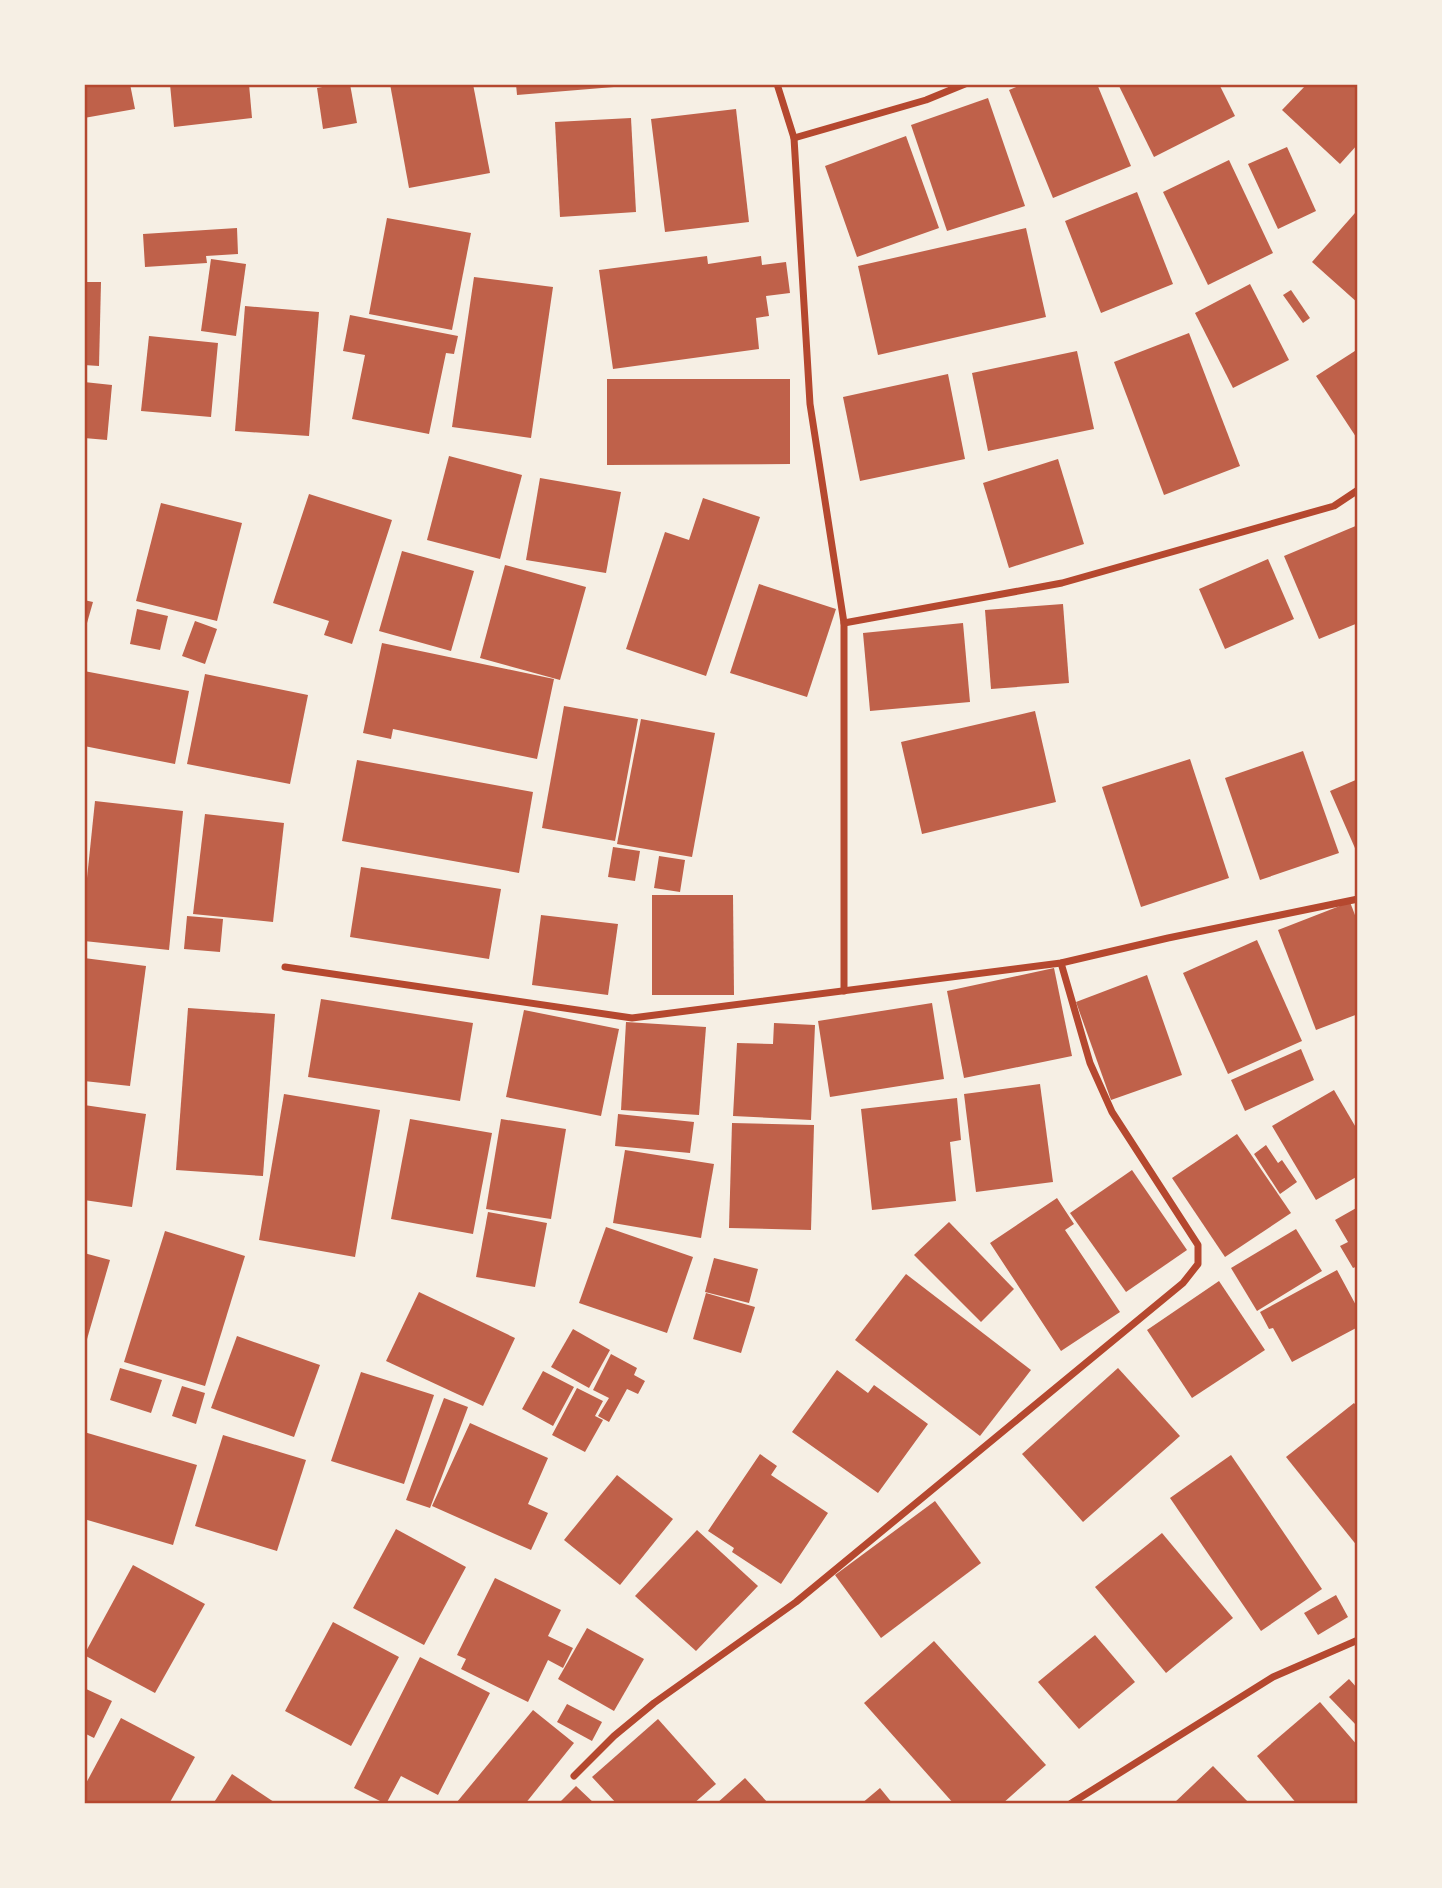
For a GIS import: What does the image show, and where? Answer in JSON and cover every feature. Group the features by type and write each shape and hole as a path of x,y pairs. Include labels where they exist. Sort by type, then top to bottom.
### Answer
{"street":[{"path":"778,84 794,138 810,404 844,623 844,991"},
{"path":"794,138 926,100 965,84"},
{"path":"844,623 1062,583 1334,506 1358,490"},
{"path":"285,967 632,1018 1061,962 1358,899"},
{"path":"574,1776 637,1716 796,1602 1183,1283 1198,1264 1198,1245 1112,1112 1090,1063 1061,962"},
{"path":"1070,1804 1273,1677 1358,1640"}],"building":[{"path":"84,84 130,84 135,109 84,118"},
{"path":"170,84 249,84 252,118 174,127"},
{"path":"350,84 357,123 323,129 317,88"},
{"path":"390,84 473,84 490,173 409,188"},
{"path":"516,84 626,84 626,86 517,95"},
{"path":"1023,84 1097,84 1131,166 1053,198 1009,90"},
{"path":"1118,84 1219,84 1235,116 1154,157"},
{"path":"1307,84 1358,84 1358,144 1340,164 1282,110"},
{"path":"988,98 1025,206 947,231 911,125"},
{"path":"736,109 749,222 665,232 651,119"},
{"path":"631,118 636,212 560,217 555,122"},
{"path":"906,136 939,228 857,257 825,166"},
{"path":"1287,147 1316,211 1278,229 1248,164"},
{"path":"1229,160 1273,253 1208,285 1163,192"},
{"path":"1137,192 1173,284 1101,313 1065,221"},
{"path":"1355,213 1358,215 1358,303 1312,262"},
{"path":"387,218 471,233 452,330 369,314"},
{"path":"237,228 238,254 206,256 207,263 145,267 143,234"},
{"path":"1026,228 1046,317 878,355 858,266"},
{"path":"707,256 708,264 761,256 762,265 786,262 790,293 766,296 769,316 756,318 759,349 613,369 599,270"},
{"path":"211,259 246,264 236,336 201,331"},
{"path":"474,277 553,287 531,438 452,427"},
{"path":"84,282 101,282 99,366 84,365"},
{"path":"1250,284 1289,360 1233,388 1195,313"},
{"path":"1291,290 1310,318 1303,323 1283,295"},
{"path":"245,306 319,312 309,436 235,431"},
{"path":"350,315 458,336 454,354 446,353 429,434 352,419 365,355 343,351"},
{"path":"1189,333 1240,466 1164,495 1114,362"},
{"path":"149,336 218,343 211,417 141,411"},
{"path":"1358,349 1358,440 1316,376"},
{"path":"1077,351 1094,429 988,451 972,373"},
{"path":"948,374 965,459 860,481 843,397"},
{"path":"607,379 790,379 790,464 607,465"},
{"path":"84,382 112,385 107,440 84,438"},
{"path":"449,456 522,475 500,559 427,540"},
{"path":"1058,459 1084,544 1009,568 983,483"},
{"path":"540,478 621,492 606,573 526,560"},
{"path":"309,494 392,520 352,644 324,635 329,621 273,603"},
{"path":"703,498 760,517 706,676 626,649 665,532 689,540"},
{"path":"161,503 242,523 217,621 136,601"},
{"path":"1358,525 1358,623 1319,639 1284,556"},
{"path":"402,551 474,571 451,651 379,631"},
{"path":"1268,559 1294,619 1225,649 1199,589"},
{"path":"505,565 586,587 560,680 480,658"},
{"path":"759,584 836,609 807,697 730,673"},
{"path":"84,600 93,602 85,630 84,630"},
{"path":"1063,604 1069,683 991,689 985,610"},
{"path":"137,609 168,616 160,650 130,644"},
{"path":"195,621 217,629 205,664 182,656"},
{"path":"963,623 970,702 870,711 863,633"},
{"path":"382,643 554,679 537,759 393,729 391,739 363,733"},
{"path":"84,671 189,691 175,764 84,746"},
{"path":"205,674 308,695 290,784 187,764"},
{"path":"564,706 638,719 615,841 542,828"},
{"path":"1035,711 1056,802 922,834 901,742"},
{"path":"641,719 715,733 692,857 617,844"},
{"path":"1303,751 1339,853 1260,880 1225,778"},
{"path":"1190,759 1229,878 1141,907 1102,787"},
{"path":"357,760 533,792 519,873 342,841"},
{"path":"1358,779 1358,855 1330,791"},
{"path":"95,801 183,811 169,950 84,941 84,907"},
{"path":"205,814 284,823 273,922 193,914"},
{"path":"613,847 640,851 635,881 608,877"},
{"path":"659,856 685,860 680,892 654,888"},
{"path":"361,867 501,889 489,959 350,937"},
{"path":"652,895 733,895 734,995 652,995"},
{"path":"1350,902 1358,923 1358,1014 1316,1030 1278,930"},
{"path":"541,915 618,924 608,995 532,985"},
{"path":"187,916 223,919 220,952 184,949"},
{"path":"1257,940 1302,1041 1228,1074 1183,973"},
{"path":"84,958 146,966 130,1086 84,1081"},
{"path":"1054,968 1072,1056 964,1078 947,991"},
{"path":"1147,975 1182,1075 1111,1100 1076,1002"},
{"path":"321,999 473,1023 460,1101 308,1077"},
{"path":"932,1003 944,1079 830,1097 818,1021"},
{"path":"188,1008 275,1014 263,1176 176,1170"},
{"path":"524,1010 619,1029 601,1116 506,1097"},
{"path":"626,1022 706,1027 699,1115 621,1110"},
{"path":"774,1023 815,1025 811,1120 733,1116 737,1043 773,1044"},
{"path":"1301,1049 1314,1080 1245,1111 1231,1080"},
{"path":"1040,1084 1053,1182 976,1192 964,1094"},
{"path":"1334,1090 1358,1131 1358,1176 1316,1200 1272,1126"},
{"path":"284,1094 380,1110 355,1257 259,1240"},
{"path":"957,1098 961,1140 950,1142 956,1201 872,1210 861,1109"},
{"path":"84,1105 146,1114 132,1207 84,1200"},
{"path":"618,1114 694,1122 690,1153 615,1146"},
{"path":"410,1119 492,1133 473,1234 391,1219"},
{"path":"501,1119 566,1129 551,1219 486,1209"},
{"path":"732,1123 814,1125 811,1230 729,1228"},
{"path":"1237,1134 1291,1213 1225,1257 1172,1178"},
{"path":"1266,1145 1278,1163 1282,1160 1297,1182 1280,1194 1254,1154"},
{"path":"625,1150 714,1164 701,1238 613,1223"},
{"path":"1132,1170 1187,1250 1126,1292 1070,1213"},
{"path":"1057,1198 1074,1224 1065,1230 1120,1312 1061,1351 990,1243"},
{"path":"1358,1207 1358,1266 1353,1268 1340,1246 1348,1242 1335,1220"},
{"path":"488,1212 547,1223 535,1287 476,1277"},
{"path":"949,1222 1014,1289 981,1322 914,1255"},
{"path":"606,1227 693,1257 667,1333 579,1303"},
{"path":"1296,1229 1322,1271 1257,1311 1231,1268"},
{"path":"165,1231 245,1256 205,1386 124,1362"},
{"path":"84,1253 110,1260 85,1346 84,1346"},
{"path":"714,1258 758,1269 749,1303 705,1292"},
{"path":"1337,1270 1358,1309 1358,1327 1292,1362 1273,1328 1269,1329 1260,1312"},
{"path":"906,1274 1031,1370 980,1436 855,1340"},
{"path":"1219,1281 1265,1350 1192,1398 1147,1330"},
{"path":"419,1292 515,1338 483,1406 386,1361"},
{"path":"706,1293 755,1307 741,1353 693,1339"},
{"path":"573,1329 610,1350 589,1388 551,1367"},
{"path":"237,1336 320,1365 294,1437 211,1408"},
{"path":"611,1354 637,1368 634,1375 645,1381 638,1394 627,1389 609,1422 598,1416 609,1398 593,1390"},
{"path":"120,1368 162,1380 151,1413 110,1400"},
{"path":"1118,1368 1180,1436 1083,1522 1022,1454"},
{"path":"837,1370 868,1393 874,1385 928,1424 878,1493 792,1432"},
{"path":"543,1371 574,1387 553,1426 522,1409"},
{"path":"361,1372 434,1395 404,1484 331,1461"},
{"path":"182,1386 205,1393 196,1424 172,1416"},
{"path":"577,1388 603,1401 595,1416 603,1420 585,1452 552,1435"},
{"path":"444,1398 468,1407 430,1508 406,1500"},
{"path":"1354,1403 1358,1408 1358,1547 1286,1457"},
{"path":"470,1423 548,1458 528,1504 548,1513 531,1550 432,1506"},
{"path":"84,1432 197,1465 173,1545 84,1519"},
{"path":"223,1435 306,1460 277,1551 195,1526"},
{"path":"760,1454 777,1466 771,1475 828,1513 781,1584 732,1552 734,1548 708,1531"},
{"path":"1231,1455 1322,1589 1261,1631 1170,1498"},
{"path":"617,1475 673,1519 620,1585 564,1540"},
{"path":"935,1501 981,1563 881,1638 835,1575"},
{"path":"396,1529 466,1567 424,1645 353,1608"},
{"path":"697,1530 758,1586 696,1651 635,1596"},
{"path":"1162,1533 1233,1618 1166,1673 1095,1587"},
{"path":"133,1565 205,1604 155,1693 84,1655"},
{"path":"495,1578 561,1610 548,1636 573,1648 563,1668 548,1660 528,1702 461,1669 466,1659 457,1655"},
{"path":"1336,1595 1348,1617 1318,1635 1304,1613"},
{"path":"333,1622 399,1657 351,1746 285,1711"},
{"path":"587,1628 644,1659 614,1711 558,1679"},
{"path":"1095,1635 1135,1682 1079,1729 1038,1682"},
{"path":"934,1641 1046,1765 1002,1804 954,1804 864,1703"},
{"path":"420,1657 490,1693 438,1795 401,1776 386,1804 354,1788"},
{"path":"1349,1679 1358,1689 1358,1727 1329,1697"},
{"path":"84,1688 112,1701 94,1738 84,1733"},
{"path":"1320,1702 1358,1746 1358,1804 1297,1804 1257,1756"},
{"path":"567,1704 602,1722 592,1741 557,1722"},
{"path":"533,1710 574,1743 525,1804 457,1802"},
{"path":"121,1718 195,1757 169,1804 84,1804 84,1787"},
{"path":"658,1719 716,1784 693,1804 617,1804 592,1777"},
{"path":"1213,1766 1250,1804 1173,1804"},
{"path":"232,1774 277,1804 213,1804"},
{"path":"745,1778 769,1804 716,1804"},
{"path":"576,1786 595,1804 558,1804"},
{"path":"880,1788 893,1804 861,1804"}]}
